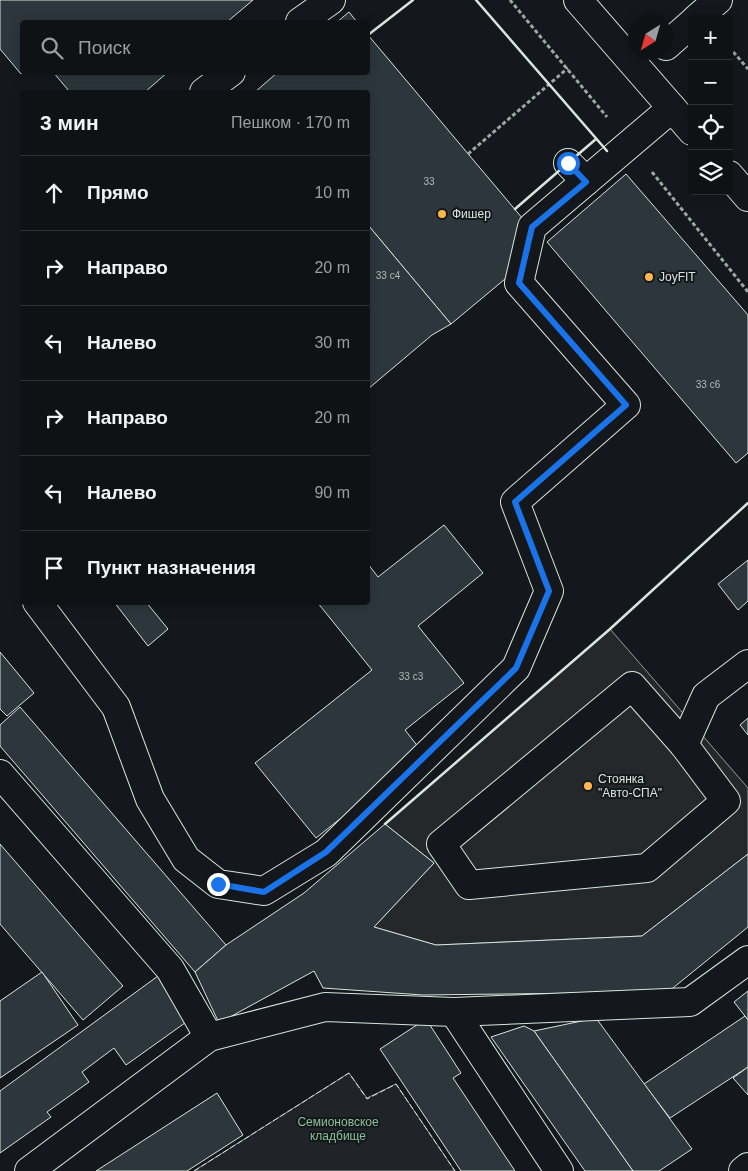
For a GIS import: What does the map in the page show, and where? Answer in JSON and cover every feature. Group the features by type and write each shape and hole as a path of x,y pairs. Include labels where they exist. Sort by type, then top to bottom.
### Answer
{"street":[{"path":"303,20 331,0"},
{"path":"578,0 648,61 672,108 688,126"},
{"path":"701,15 718,0"},
{"path":"673,40 688,27"},
{"path":"207,90 227,75"},
{"path":"39,605 116,707 150,798 186,860 218,884 264,892 326,852 516,668 549,591 515,502 626,405 519,283 532,227 577,172 672,108"},
{"path":"733,180 748,197"},
{"path":"684,745 706,696 748,664"},
{"path":"632,686 684,745 726,801 647,868 469,885 441,844 632,686"},
{"path":"0,774 170,970 209,1037"},
{"path":"29,1171 209,1037 325,1007 454,1012 690,1002 748,960"},
{"path":"454,1012 559,1171"},
{"path":"743,1171 748,1167"}],"path":[{"path":"733,52 748,69"},
{"path":"468,154 568,68"}],"green space":[{"name":"Семионовское кладбище","path":"349,1073 367,1098 396,1084 455,1171 194,1171"}],"shaded area":[{"name":"Стоянка \"Авто-СПА\"","path":"610,629 748,788 748,854 642,936 436,945 374,927 434,863 385,824"}],"building":[{"path":"0,0 253,0 229,20 20,20 20,73 0,49"},
{"path":"349,12 355,20 339,20"},
{"path":"370,37 523,219 523,264 451,324 370,227 370,90 257,90 275,75 370,75"},
{"path":"56,75 165,75 147,90 68,90"},
{"path":"626,174 748,315 748,453 736,463 547,242"},
{"path":"370,227 451,324 432,335 370,387"},
{"path":"444,525 483,573 418,626 464,683 405,730 423,753 316,838 255,763 372,670 319,605 370,605 370,567 378,577"},
{"path":"748,560 748,601 738,610 718,584"},
{"path":"116,605 148,605 168,629 148,646"},
{"path":"0,652 34,693 7,716 0,709"},
{"path":"20,707 226,945 195,972 0,746 0,725"},
{"path":"748,718 748,735 740,725"},
{"path":"385,824 434,863 374,927 436,945 642,936 748,854 748,927 668,992 423,995 323,988 314,971 219,1023 195,972 226,945 304,893"},
{"path":"0,844 123,986 83,1020 0,924"},
{"path":"42,972 78,1025 0,1078 0,1001"},
{"path":"158,976 189,1020 126,1065 114,1048 82,1072 89,1082 47,1112 51,1117 0,1153 0,1091"},
{"path":"748,991 748,1020 734,1002"},
{"path":"745,1016 748,1020 748,1067 670,1118 644,1084"},
{"path":"596,1018 692,1149 659,1171 633,1171 534,1031"},
{"path":"426,1019 461,1073 453,1078 515,1171 461,1171 380,1049"},
{"path":"524,1026 534,1031 633,1171 585,1171 491,1037"},
{"path":"748,1067 748,1095 733,1078"},
{"path":"217,1093 243,1135 187,1171 96,1171"}],"fence":[{"path":"194,1171 349,1073 367,1099 396,1084 455,1171"}],"wall":[{"path":"370,33 413,0"},
{"path":"476,0 607,151"},
{"path":"575,157 596,139"},
{"path":"515,209 560,170"},
{"path":"385,824 610,629 748,503"}],"place":[{"name":"Фишер","path":"442,214"},
{"name":"JoyFIT","path":"649,277"},
{"name":"Стоянка \"Авто-СПА\"","path":"588,786"}],"route":[{"path":"218,884 264,892 326,852 516,668 549,591 515,502 626,405 519,283 532,227 586,182 568,163"}]}
